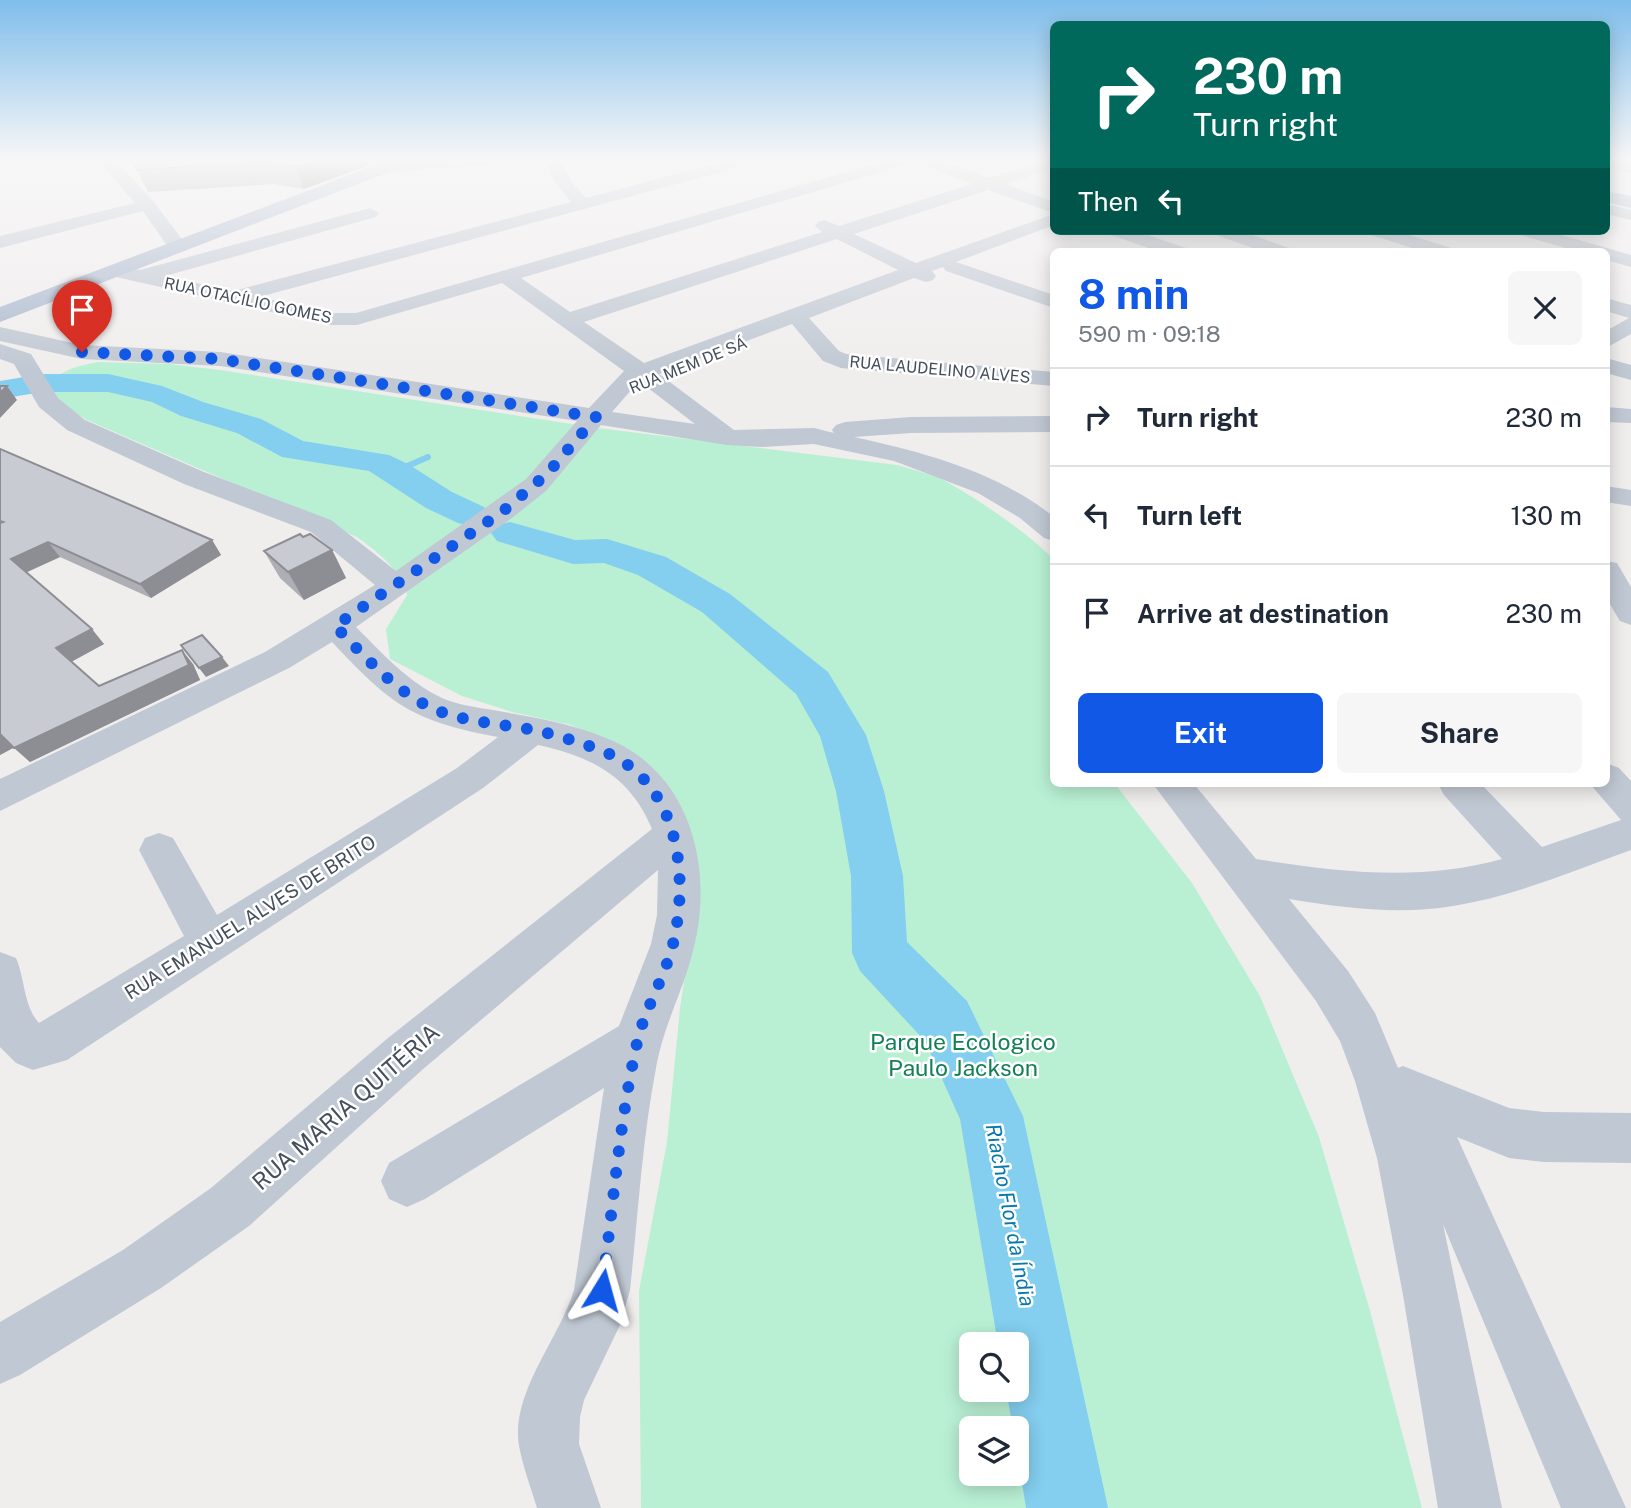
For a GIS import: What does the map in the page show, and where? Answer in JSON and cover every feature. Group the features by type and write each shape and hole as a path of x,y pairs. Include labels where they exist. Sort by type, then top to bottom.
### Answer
{"main road":[{"path":"0,315 221,230"}],"street":[{"path":"0,242 46,230"},
{"path":"166,230 178,247"},
{"path":"140,277 308,230"},
{"path":"394,230 474,285"},
{"path":"233,298 481,230"},
{"path":"549,230 607,265"},
{"name":"RUA OTACÍLIO GOMES","path":"116,271 330,319 347,320 662,230"},
{"path":"832,230 920,273"},
{"path":"568,320 840,230"},
{"name":"RUA MEM DE SÁ","path":"605,406 645,375 920,273 1026,230"},
{"name":"RUA MEM DE SÁ","path":"920,273 953,267 1050,231"},
{"path":"1130,235 1167,248"},
{"path":"1234,235 1271,248"},
{"path":"1380,248 1404,235"},
{"path":"1408,235 1436,248"},
{"path":"1542,235 1586,248"},
{"path":"1610,255 1631,261"},
{"path":"953,267 1050,301"},
{"path":"505,276 727,437"},
{"path":"627,279 648,292"},
{"path":"1610,305 1631,312"},
{"name":"RUA LAUDELINO ALVES","path":"801,318 831,356 841,361 1050,379"},
{"path":"1610,338 1631,324"},
{"path":"0,334 77,351 219,359 605,406 727,437 761,439 814,436 844,430 911,425 1050,424"},
{"path":"0,351 23,359 48,402 76,425 194,478 321,526 394,586"},
{"path":"30,371 67,365 77,359 77,351"},
{"path":"1610,366 1631,373"},
{"path":"0,796 277,660 335,626 521,497 547,474 605,406"},
{"path":"814,436 902,454 947,469 988,487 1030,512 1050,529"},
{"path":"1610,495 1631,498"},
{"path":"1615,573 1631,614"},
{"path":"335,626 390,681 423,704 460,717 533,730 579,742 626,763 644,778 657,797 674,834 680,872 680,900 673,945 637,1041 602,1290 592,1325 556,1393 550,1417 549,1444 569,1508"},
{"name":"RUA EMANUEL ALVES DE BRITO","path":"0,973 14,1030 23,1042 33,1047 50,1044 470,778 533,730"},
{"path":"1610,783 1631,808"},
{"path":"1174,787 1247,875 1332,986 1397,1088 1594,1508"},
{"path":"1460,787 1535,867"},
{"path":"1247,875 1333,888 1402,891 1452,888 1535,867 1631,833"},
{"name":"RUA MARIA QUITÉRIA","path":"0,1354 142,1269 230,1207 405,1054 674,834"},
{"path":"159,850 210,943"},
{"path":"407,1181 637,1041"},
{"path":"1397,1088 1509,1133 1544,1137 1631,1138"},
{"path":"1397,1088 1408,1185 1470,1508"}],"green space":[{"name":"Parque Ecologico Paulo Jackson","path":"99,362 169,364 598,428 897,465 934,476 951,485 1000,515 1031,539 1050,556 1050,787 1117,787 1192,883 1260,996 1319,1137 1370,1311 1422,1508 641,1508 639,1291 667,1142 680,1008 690,942 632,753 571,725 512,712 462,696 390,659 386,629 407,595 400,578 388,562 357,537 87,420 61,404 48,385 64,372"}],"building":[{"path":"0,449 212,540 140,584 48,542 11,559 92,629 56,648 99,686 182,650 189,665 14,748 0,734 0,523 3,522 0,521"},
{"path":"300,534 303,537 310,534 332,550 288,572 264,551"},
{"path":"202,635 222,657 199,668 181,645"}],"waterway":[{"name":"Riacho Flor da Índia","path":"0,390 42,383 108,383 162,395 192,409 249,426 294,450 377,462 396,471 439,500 471,515"},
{"path":"396,471 428,457"},
{"name":"Riacho Flor da Índia","path":"510,533 573,552 607,551 652,566 716,603 812,683 843,735 860,791 877,876 880,953 946,1021 991,1116 1067,1508"}],"route":[{"path":"82,352 219,359 596,417 536,485 418,571 335,626 390,681 423,704 460,717 533,730 579,742 626,763 644,778 657,797 674,834 680,872 680,900 673,945 637,1041 602,1290"}]}
